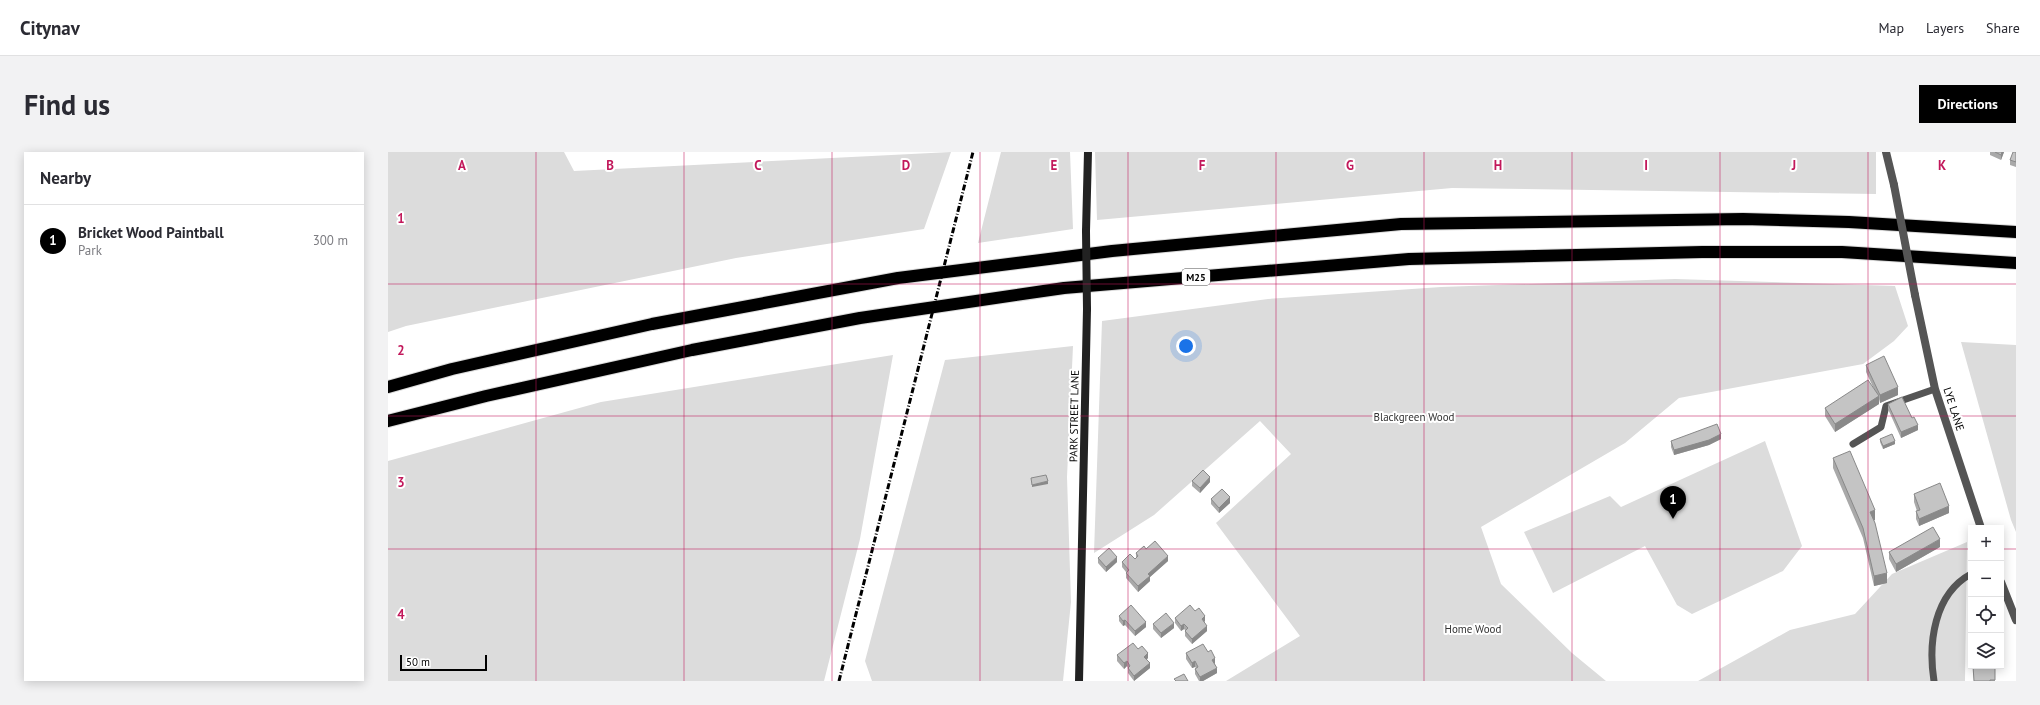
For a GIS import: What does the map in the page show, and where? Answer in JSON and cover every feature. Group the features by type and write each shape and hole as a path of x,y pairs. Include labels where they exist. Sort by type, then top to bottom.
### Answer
{"highway":[{"path":"388,387 452,369 667,322 898,278 1112,251 1402,224 1743,219 1848,222 2016,232"},
{"name":"M25","path":"388,421 486,396 700,349 860,318 1064,288 1408,259 1702,252 1842,252 2016,263"}],"street":[{"name":"PARK STREET LANE","path":"1078,681 1087,309 1086,231 1088,152"},
{"name":"LYE LANE","path":"1886,152 1935,389 1980,525"},
{"path":"2004,590 2016,620"}],"lane":[{"path":"1853,444 1881,427 1886,406 1935,389"},
{"path":"1934,681 1932,670 1934,627 1942,604 1961,580 1968,576"}],"green space":[{"path":"388,152 564,152 574,171 951,152 924,229 736,258 406,326 388,332"},
{"path":"1001,152 1070,152 1073,229 978,243"},
{"path":"1095,152 1876,152 1876,194 1452,188 1097,220"},
{"name":"Blackgreen Wood","path":"1675,279 1895,286 1908,326 1894,341 1863,364 1679,398 1625,443 1481,527 1501,584 1572,653 1606,681 1226,681 1300,636 1216,523 1291,454 1260,421 1154,515 1094,553 1102,321 1268,299 1441,287"},
{"path":"1961,342 2016,345 2016,532 2011,520"},
{"path":"1073,346 1067,477 1071,602 1063,681 872,681 865,661 945,360"},
{"path":"893,355 860,539 824,681 388,681 388,461 601,402"},
{"path":"1765,441 1802,546 1783,571 1692,614 1677,605 1645,546 1553,593 1524,532 1610,496 1621,507"},
{"path":"1967,542 1965,681 1698,681 1790,630 1855,614 1892,574"}],"building":[{"path":"1995,152 2002,152 2001,155"},
{"path":"2013,152 2016,152 2016,162 2010,160"},
{"path":"1884,356 1898,387 1880,395 1866,365"},
{"path":"1868,380 1879,396 1835,424 1825,408"},
{"path":"1902,397 1912,418 1914,417 1918,425 1901,432 1888,404"},
{"path":"1717,424 1721,434 1709,440 1674,450 1671,441"},
{"path":"1892,434 1895,441 1883,446 1880,439"},
{"path":"1850,451 1875,510 1870,512 1875,523 1887,573 1874,576 1863,528 1833,458"},
{"path":"1203,470 1210,477 1200,488 1192,481"},
{"path":"1046,475 1048,481 1032,485 1031,478"},
{"path":"1940,483 1949,506 1919,519 1916,511 1920,510 1914,494"},
{"path":"1222,489 1230,497 1219,508 1211,499"},
{"path":"1933,527 1940,539 1896,564 1889,552"},
{"path":"1155,541 1168,556 1148,574 1150,576 1138,586 1126,573 1129,570 1122,562 1130,554 1135,559 1138,556 1136,553 1144,546 1146,549"},
{"path":"1109,548 1117,557 1106,567 1098,558"},
{"path":"1131,605 1146,622 1135,631 1119,616"},
{"path":"1190,605 1195,611 1199,608 1205,616 1202,619 1207,626 1192,639 1185,631 1188,628 1184,624 1181,626 1175,618"},
{"path":"1166,613 1174,623 1161,633 1153,624"},
{"path":"1133,643 1138,649 1142,646 1148,653 1144,657 1150,663 1134,676 1128,668 1130,666 1127,661 1124,663 1117,655"},
{"path":"1203,644 1208,652 1211,650 1215,658 1212,660 1217,668 1200,677 1195,669 1198,667 1195,661 1192,663 1186,653"},
{"path":"1973,669 1995,669 1995,680 1974,681"},
{"path":"1184,674 1188,681 1176,681 1174,679"}],"railway":[{"path":"839,681 973,152"}],"place":[{"name":"Bricket Wood Paintball","path":"1673,519"}],"park label":[{"name":"Home Wood","path":"1473,629"}]}
